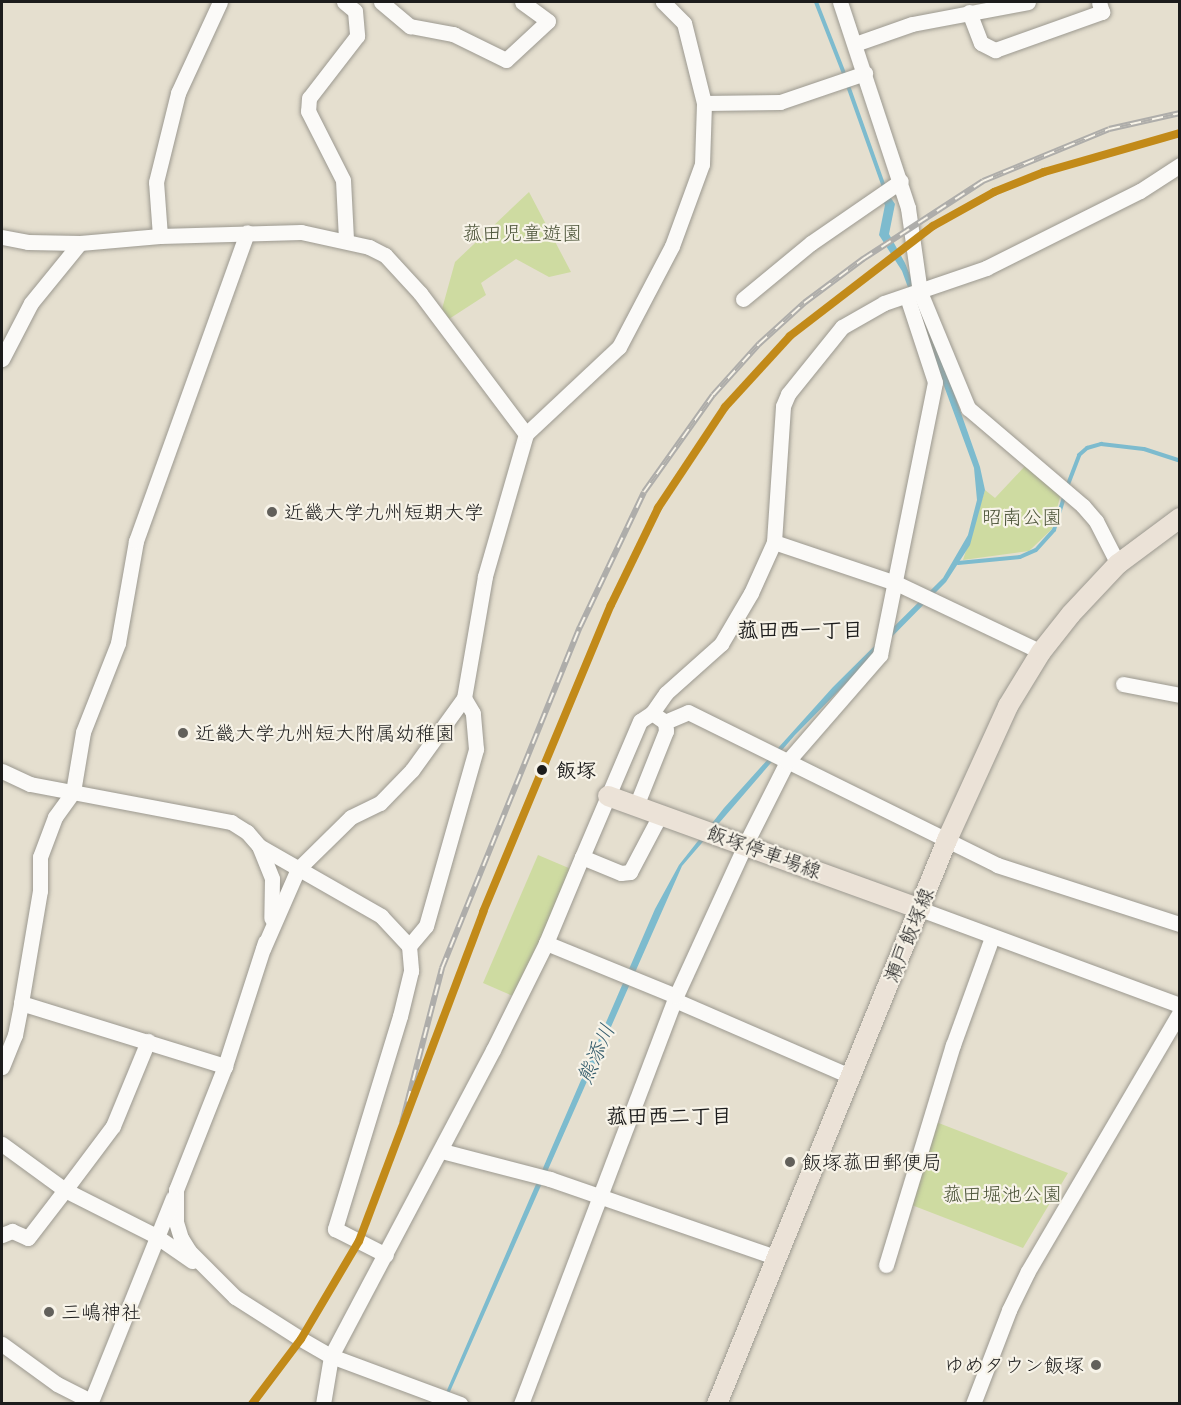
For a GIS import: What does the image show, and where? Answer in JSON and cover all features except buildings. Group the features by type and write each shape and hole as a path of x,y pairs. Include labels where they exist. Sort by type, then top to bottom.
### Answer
{"main road":[{"name":"瀬戸飯塚線","path":"717,1404 947,840 1008,706 1041,652 1118,564 1179,518"},
{"name":"飯塚停車場線","path":"608,796 920,909"}],"street":[{"path":"160,236 156,182 178,93 220,2"},
{"path":"344,2 355,11 357,36 309,98 308,111 343,180 346,240"},
{"path":"381,2 410,26 453,34 506,60 548,21 522,2"},
{"path":"2,1344 57,1384 90,1402 225,1066 263,949 298,869 351,817 380,802 404,778 430,750 464,698 485,576 526,434 603,364 625,339 672,246 697,186 702,164 704,103 684,23 663,2"},
{"path":"521,1404 675,998 745,845 786,761 880,655 887,625 934,382 892,187 852,77 855,44 840,2"},
{"path":"855,44 912,24 1028,2"},
{"path":"969,12 981,43 995,50 1102,12 1099,2"},
{"path":"704,103 780,102 852,77"},
{"path":"636,806 665,736 658,717 666,693 721,644 751,593 774,542 783,406 788,394 842,327 862,313 986,268 1140,191 1179,165"},
{"path":"743,299 811,243 892,187"},
{"path":"2,1067 15,1035 21,1003 40,891 40,857 55,817 73,792 83,732 118,643 136,541 247,232"},
{"path":"2,237 28,242 80,243 160,236 301,232 346,240 385,255 402,272 526,434"},
{"path":"2,359 31,303 80,243"},
{"path":"914,295 968,408 1096,521 1118,564"},
{"path":"774,542 896,583 1041,652"},
{"path":"1123,684 1179,695"},
{"path":"386,1254 335,1229 400,1016 411,971 410,946 426,926 476,748 473,713 464,698"},
{"path":"323,1404 331,1356 442,1151 546,943 640,721 688,712 1025,877 1179,924"},
{"path":"2,771 30,784 231,822 259,846 381,916 410,946"},
{"path":"582,857 621,873 630,872 660,815"},
{"path":"259,846 272,879 273,899 263,949"},
{"path":"920,909 1179,1005"},
{"path":"886,1265 953,1045 992,937"},
{"path":"546,943 636,980 850,1076"},
{"path":"21,1003 225,1066"},
{"path":"973,1404 1009,1310 1028,1271 1179,1012"},
{"path":"2,1235 12,1232 28,1238 65,1190 113,1126 148,1041"},
{"path":"2,1144 65,1190 156,1236 209,1273 261,1315 331,1356 457,1403"},
{"path":"442,1151 550,1179 778,1258"},
{"path":"176,1190 176,1222 181,1238 209,1273"}],"green space":[{"name":"菰田児童遊園","path":"529,192 571,272 549,277 516,259 481,283 486,295 449,319 442,309 455,262"},
{"name":"昭南公園","path":"1026,465 1061,493 1052,529 1029,551 963,560 985,490 995,498"},
{"path":"538,855 571,869 515,997 483,983"},
{"name":"菰田堀池公園","path":"936,1122 1068,1173 1023,1248 909,1204"}],"water":[{"name":"熊添川","path":"889,195 895,204 889,234 905,263 929,322 980,467 985,490 970,545 946,582 795,735 682,866 445,1403 441,1404 655,909 679,865 724,808 833,687 943,578 968,535 977,500 974,468 902,271 879,235 885,205 881,200"}],"waterway":[{"path":"816,2 845,76"},
{"path":"847,83 884,187"},
{"path":"1067,487 1079,455 1087,448 1101,444 1144,449 1180,461"},
{"path":"958,563 1020,557 1036,550 1054,530 1065,495"}],"railway":[{"path":"402,1123 442,968 580,627 644,492 713,395 759,344 804,303 863,259 983,181 1109,129 1180,113"}],"transit line":[{"path":"252,1404 301,1339 359,1241 483,912 611,605 658,508 725,407 790,336 933,226 994,192 1044,172 1180,133"}],"place":[{"name":"近畿大学九州短期大学","path":"272,512"},
{"name":"近畿大学九州短大附属幼稚園","path":"183,733"},
{"name":"飯塚","path":"542,770"},
{"name":"飯塚菰田郵便局","path":"790,1162"},
{"name":"三嶋神社","path":"49,1312"},
{"name":"ゆめタウン飯塚","path":"1096,1365"}],"district":[{"name":"菰田西一丁目","path":"800,630"},
{"name":"菰田西二丁目","path":"669,1116"}]}
